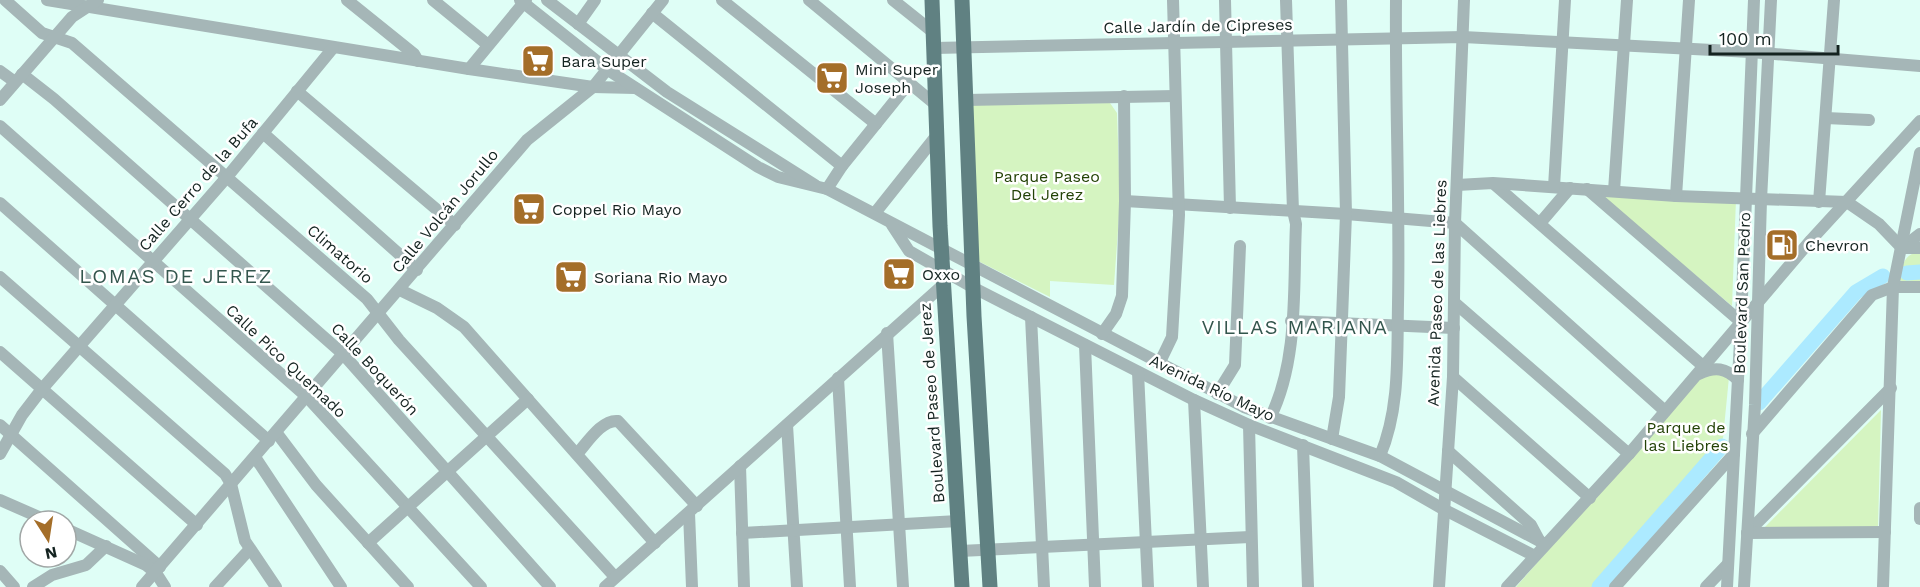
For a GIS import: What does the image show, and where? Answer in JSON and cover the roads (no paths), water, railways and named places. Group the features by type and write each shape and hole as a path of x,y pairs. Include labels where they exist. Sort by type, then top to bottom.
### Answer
{"main road":[{"name":"Boulevard Paseo de Jerez","path":"932,0 943,278 962,587"},
{"path":"962,0 990,587"}],"street":[{"name":"Climatorio","path":"5,0 42,33 72,43 367,299 393,334 488,435 615,577"},
{"path":"47,0 83,4 333,48 469,69 593,87 634,88"},
{"path":"0,100 83,4 98,0"},
{"path":"347,0 414,54 418,61"},
{"path":"433,0 488,45"},
{"name":"Avenida Río Mayo","path":"547,0 667,92 821,187 875,213 892,225 942,247 1217,394 1270,418 1380,456 1542,543"},
{"path":"578,24 595,0"},
{"name":"Calle Volcán Jorullo","path":"142,587 527,140 593,87 663,0"},
{"path":"722,0 876,124"},
{"path":"809,0 936,105"},
{"path":"893,0 933,32"},
{"path":"1159,364 1172,338 1179,205 1173,0"},
{"path":"1225,0 1230,208"},
{"path":"1270,418 1285,385 1296,224 1293,211 1286,0"},
{"path":"1332,439 1339,397 1346,214 1341,0"},
{"path":"1380,456 1392,423 1398,326 1400,218 1396,0"},
{"name":"Avenida Paseo de las Liebres","path":"1439,587 1453,377 1455,223 1464,0"},
{"path":"1554,187 1565,0"},
{"path":"1614,191 1627,0"},
{"path":"1676,196 1689,0"},
{"name":"Boulevard San Pedro","path":"1734,450 1754,0"},
{"name":"Boulevard San Pedro","path":"1744,587 1755,405 1761,200 1771,0"},
{"path":"1819,202 1834,0"},
{"path":"469,69 523,1"},
{"name":"Avenida Río Mayo","path":"523,1 608,70 758,167 792,182 821,187"},
{"path":"652,13 842,166"},
{"name":"Calle Jardín de Cipreses","path":"934,48 1226,40 1463,37 1768,53 1920,66"},
{"name":"Calle Cerro de la Bufa","path":"0,454 10,434 42,389 227,177 333,48"},
{"name":"Calle Boquerón","path":"0,70 19,78 190,218 343,354 550,587"},
{"path":"821,187 842,166 909,83"},
{"path":"297,91 455,225"},
{"path":"1102,334 1116,314 1122,296 1125,201 1124,96"},
{"path":"966,100 1176,96"},
{"path":"1826,118 1869,120"},
{"path":"1507,587 1535,556 1542,543 1590,498 1629,454 1741,322 1920,121"},
{"name":"Calle Pico Quemado","path":"0,126 307,397 481,587"},
{"path":"263,133 417,270"},
{"path":"875,213 937,135"},
{"path":"1883,587 1894,283 1920,153"},
{"path":"1494,183 1703,366"},
{"path":"1457,185 1494,183 1676,196 1847,202 1867,213 1902,248 1920,248"},
{"path":"1541,222 1570,188"},
{"path":"1587,189 1741,322"},
{"path":"1125,201 1455,223 1665,411"},
{"path":"0,203 272,437 408,587"},
{"name":"Avenida Río Mayo","path":"892,225 909,251 943,278 974,288 1194,400 1249,425 1396,482 1535,556"},
{"path":"1902,248 1920,234"},
{"path":"1217,394 1235,365 1240,246"},
{"path":"0,277 220,470 231,484 249,550 276,587"},
{"path":"605,587 787,425 943,278"},
{"path":"1615,587 1864,303 1894,283 1920,287"},
{"path":"400,290 437,308 464,327 655,543"},
{"path":"1455,303 1629,454"},
{"path":"1030,316 1044,587"},
{"path":"1291,321 1454,328"},
{"path":"887,333 903,587"},
{"path":"1085,345 1095,587"},
{"path":"0,352 197,525"},
{"path":"1693,378 1708,369 1719,369 1727,370 1738,380"},
{"path":"1138,372 1148,587"},
{"path":"1453,377 1590,498"},
{"path":"838,378 850,587"},
{"path":"1747,533 1891,388"},
{"path":"368,543 528,399"},
{"path":"1194,400 1203,587"},
{"path":"577,454 600,429 611,422 618,421 693,510 692,587"},
{"path":"0,425 158,570 165,587"},
{"path":"787,425 796,587"},
{"path":"1249,425 1250,537 1254,587"},
{"path":"1303,445 1308,587"},
{"path":"1727,587 1734,450"},
{"path":"1448,451 1531,525 1542,543"},
{"path":"255,457 341,587"},
{"path":"740,466 744,587"},
{"path":"0,500 21,509"},
{"path":"1920,508 1920,519"},
{"path":"742,533 958,521"},
{"path":"1747,533 1886,532"},
{"path":"78,534 158,570"},
{"path":"960,551 1250,537"},
{"path":"33,587 52,575 86,565 106,546"},
{"path":"215,587 249,550"},
{"path":"1706,587 1728,564"},
{"path":"0,571 14,587"}],"waterway":[{"path":"1907,273 1920,272"},
{"path":"1759,403 1856,292 1883,276"},
{"path":"1599,587 1722,446"}],"place":[{"name":"Bara Super","path":"538,61"},
{"name":"Mini Super Joseph","path":"832,78"},
{"name":"Coppel Rio Mayo","path":"529,209"},
{"name":"Chevron","path":"1782,245"},
{"name":"Oxxo","path":"899,274"},
{"name":"Soriana Rio Mayo","path":"571,277"}],"district":[{"name":"LOMAS DE JEREZ","path":"176,276"},
{"name":"VILLAS MARIANA","path":"1295,327"}],"park label":[{"name":"Parque Paseo Del Jerez","path":"1047,185"},
{"name":"Parque de las Liebres","path":"1686,436"}]}
